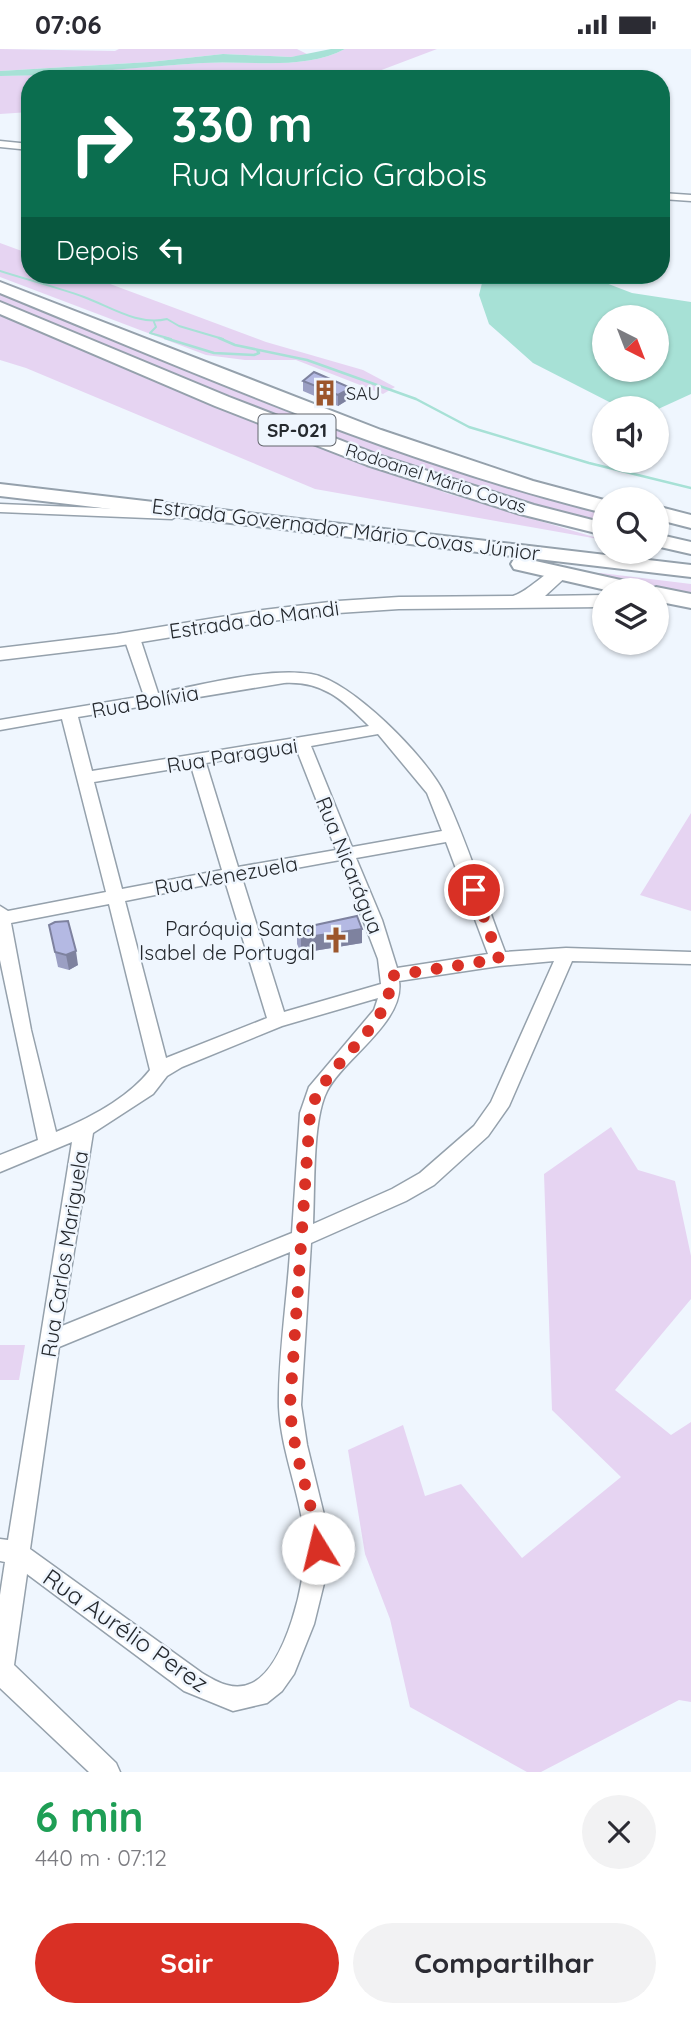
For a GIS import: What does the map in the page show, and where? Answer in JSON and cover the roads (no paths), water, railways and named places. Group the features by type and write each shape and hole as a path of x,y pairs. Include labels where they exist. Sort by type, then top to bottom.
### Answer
{"highway":[{"name":"Rodoanel Mário Covas","path":"0,287 149,350 383,440 457,465 592,504"},
{"name":"Rodoanel Mário Covas","path":"0,307 342,448 464,489 592,526"},
{"path":"149,350 186,355 239,369 368,420 592,493"},
{"name":"Estrada Governador Mário Covas Júnior","path":"0,490 691,571"},
{"name":"Estrada Governador Mário Covas Júnior","path":"0,497 379,541 529,566 554,579 592,584"},
{"path":"669,516 691,522"},
{"path":"669,523 691,527"},
{"path":"669,543 691,548"},
{"path":"554,579 587,567 691,579"},
{"path":"669,597 691,601"}],"main road":[{"path":"554,579 558,596 570,602"},
{"name":"Estrada do Mandi","path":"510,603 533,596 554,579"},
{"name":"Estrada do Mandi","path":"0,654 132,638 328,608 399,603 592,601"},
{"path":"669,601 691,601"}],"street":[{"path":"0,144 21,146"},
{"path":"670,197 691,198"},
{"path":"0,508 172,515"},
{"path":"132,638 153,700"},
{"name":"Rua Bolívia","path":"0,725 291,678 327,684 380,729 426,777 435,792 499,959"},
{"path":"69,714 160,1071"},
{"name":"Rua Paraguai","path":"84,778 380,729"},
{"name":"Rua Nicarágua","path":"302,744 377,932 391,982"},
{"path":"197,760 277,1021"},
{"name":"Rua Venezuela","path":"1,915 451,835"},
{"path":"1,915 22,1030 48,1142"},
{"path":"49,1341 300,1239 399,1195 427,1179 481,1131 499,1106 566,954"},
{"name":"Rua Carlos Mariguela","path":"1,1673 9,1552 49,1341 84,1129 146,1089 160,1071 196,1053 277,1021 391,982 499,959 566,954 691,958"},
{"name":"Rua Aurélio Perez","path":"9,1552 193,1682 213,1692 238,1699 256,1695 277,1679 293,1652 317,1556 316,1527 291,1432 290,1405 300,1239 314,1099 330,1072 382,1013 391,982"},
{"path":"0,1164 84,1129"},
{"path":"1,1673 107,1772"}],"waterway":[{"path":"0,271 21,278"},
{"path":"42,284 84,297 135,318 167,319 179,326 223,339"},
{"path":"154,322 156,327 150,333 171,339"},
{"path":"165,338 214,353 254,355 259,353 257,350"},
{"path":"219,338 235,345 307,360 416,399 469,427 589,463 691,488"}],"place":[{"name":"SAU","path":"325,393"},
{"name":"Paróquia Santa Isabel de Portugal","path":"336,940"}]}
